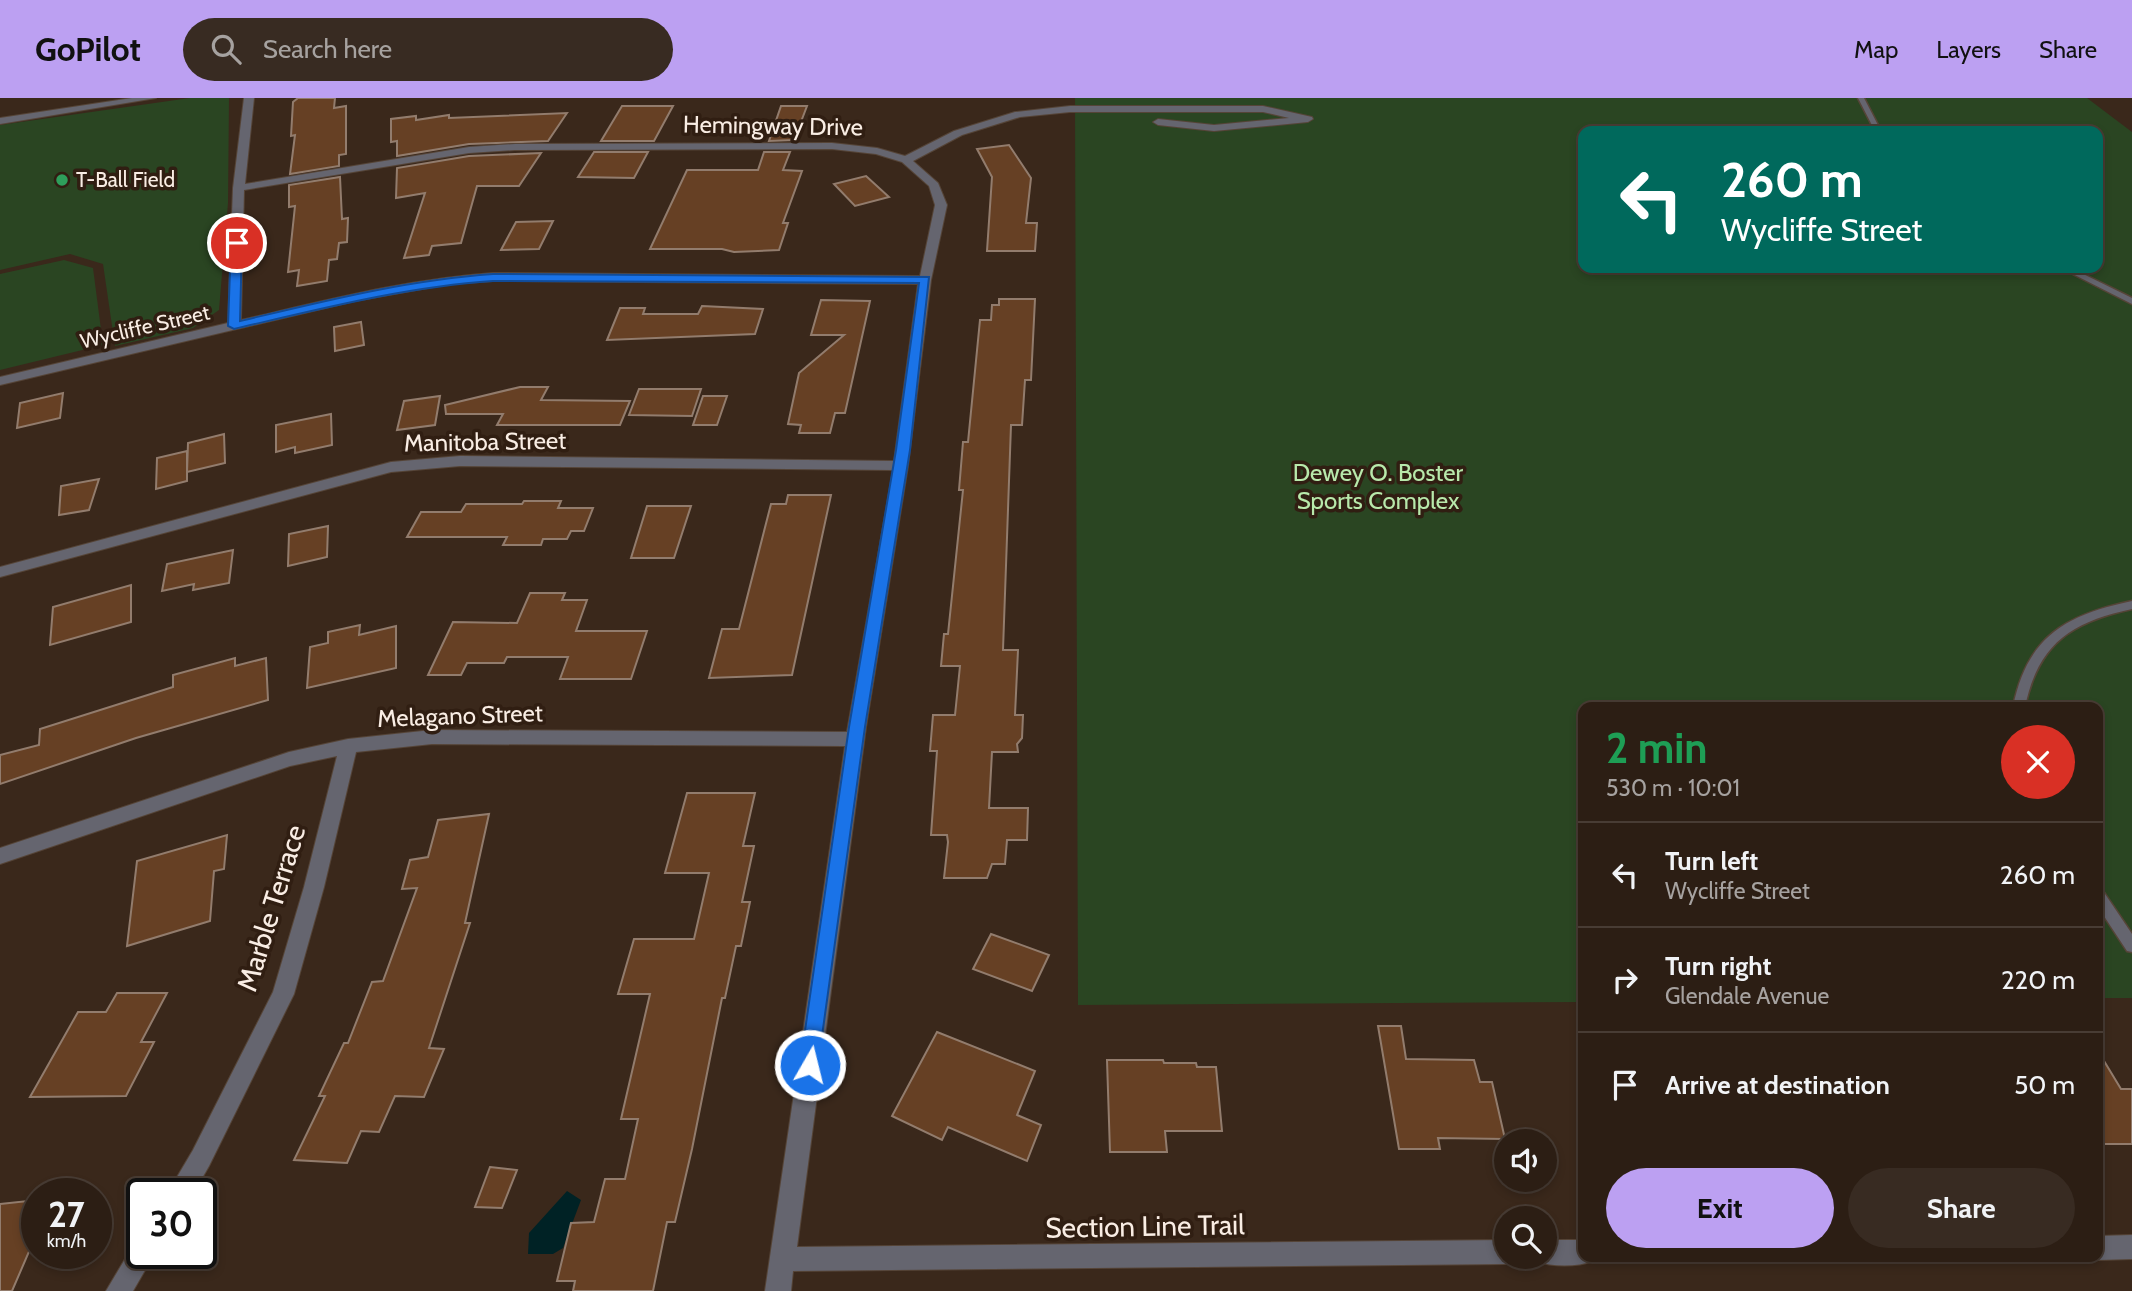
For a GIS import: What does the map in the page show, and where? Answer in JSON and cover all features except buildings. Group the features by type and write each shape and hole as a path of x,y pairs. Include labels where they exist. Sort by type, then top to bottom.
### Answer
{"street":[{"path":"0,121 151,98"},
{"path":"234,326 239,188 249,98"},
{"path":"906,160 965,130 1032,113 1070,109 1263,109 1308,119 1214,128 1158,122"},
{"name":"Hemingway Drive","path":"239,188 469,150 515,147 832,146 877,151 906,160 934,185 941,205 925,280 901,466 855,739 778,1291"},
{"name":"Wycliffe Street","path":"0,381 355,297 482,278 925,280"},
{"name":"Manitoba Street","path":"0,572 391,467 460,461 901,466"},
{"name":"Melagano Street","path":"0,856 289,759 348,746 432,737 855,739"},
{"name":"Marble Terrace","path":"189,1178 283,994 314,887 348,746"},
{"path":"2103,1248 2132,1247"},
{"name":"Section Line Trail","path":"783,1259 1494,1252"},
{"path":"1557,1252 1578,1252"},
{"path":"120,1291 133,1269"}],"lane":[{"path":"1861,98 1875,126"},
{"path":"2075,273 2132,301"},
{"path":"2020,702 2031,665 2049,641 2067,626 2095,613 2132,605"},
{"path":"2103,902 2132,946"}],"green space":[{"path":"190,98 229,98 228,203 219,310 193,328 115,346 103,264 70,254 0,270 0,125"},
{"name":"Dewey O. Boster Sports Complex","path":"1075,98 2087,98 2132,132 2132,998 2103,998 2103,702 1578,702 1578,1002 1078,1005"},
{"path":"64,260 93,268 103,345 0,370 0,274"}],"water":[{"path":"567,1191 581,1200 563,1248 553,1254 528,1254 529,1233"}],"place":[{"name":"T-Ball Field","path":"62,180"}],"route":[{"path":"237,243 234,326 355,297 450,281 493,277 925,280 903,450 857,727 810,1065"}]}
